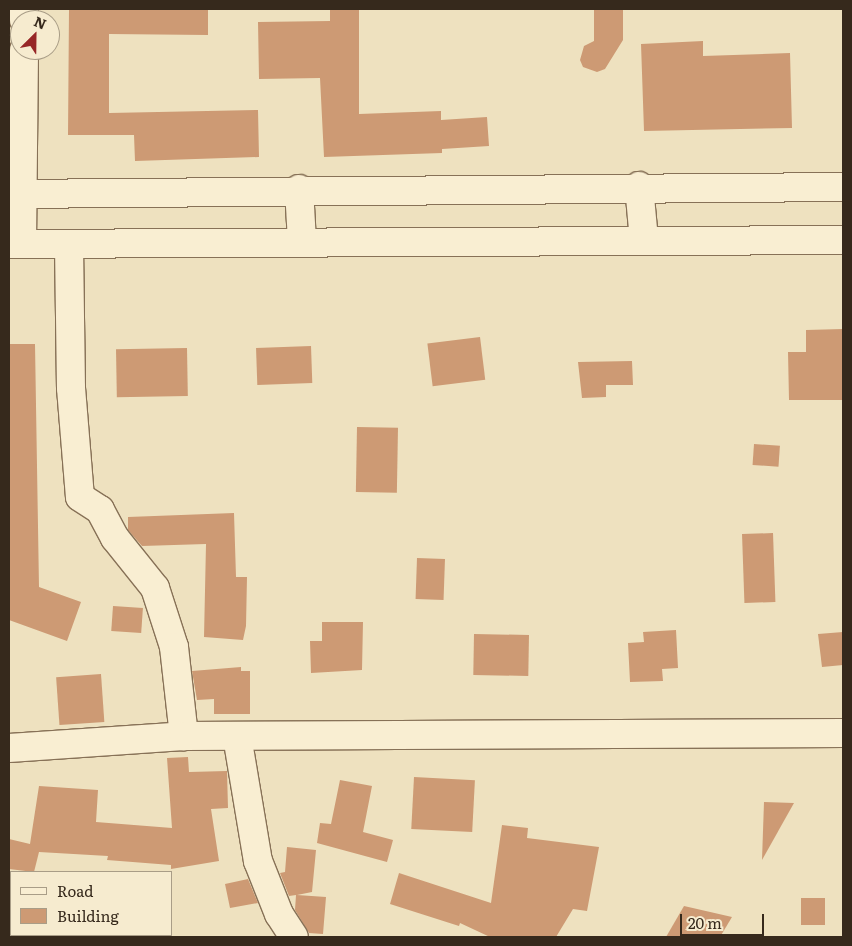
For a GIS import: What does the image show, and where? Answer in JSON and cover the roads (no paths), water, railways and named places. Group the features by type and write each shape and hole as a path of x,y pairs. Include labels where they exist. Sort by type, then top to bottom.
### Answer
{"street":[{"path":"24,60 16,243 69,245 302,241 843,240"},
{"path":"17,194 639,186 843,186"},
{"path":"639,186 644,240"},
{"path":"299,190 302,241"},
{"path":"69,245 71,388 80,497 100,510 115,538 155,588 174,647 184,736"},
{"path":"9,748 184,736 843,733"},
{"path":"237,736 258,861 279,914 294,937"}]}
